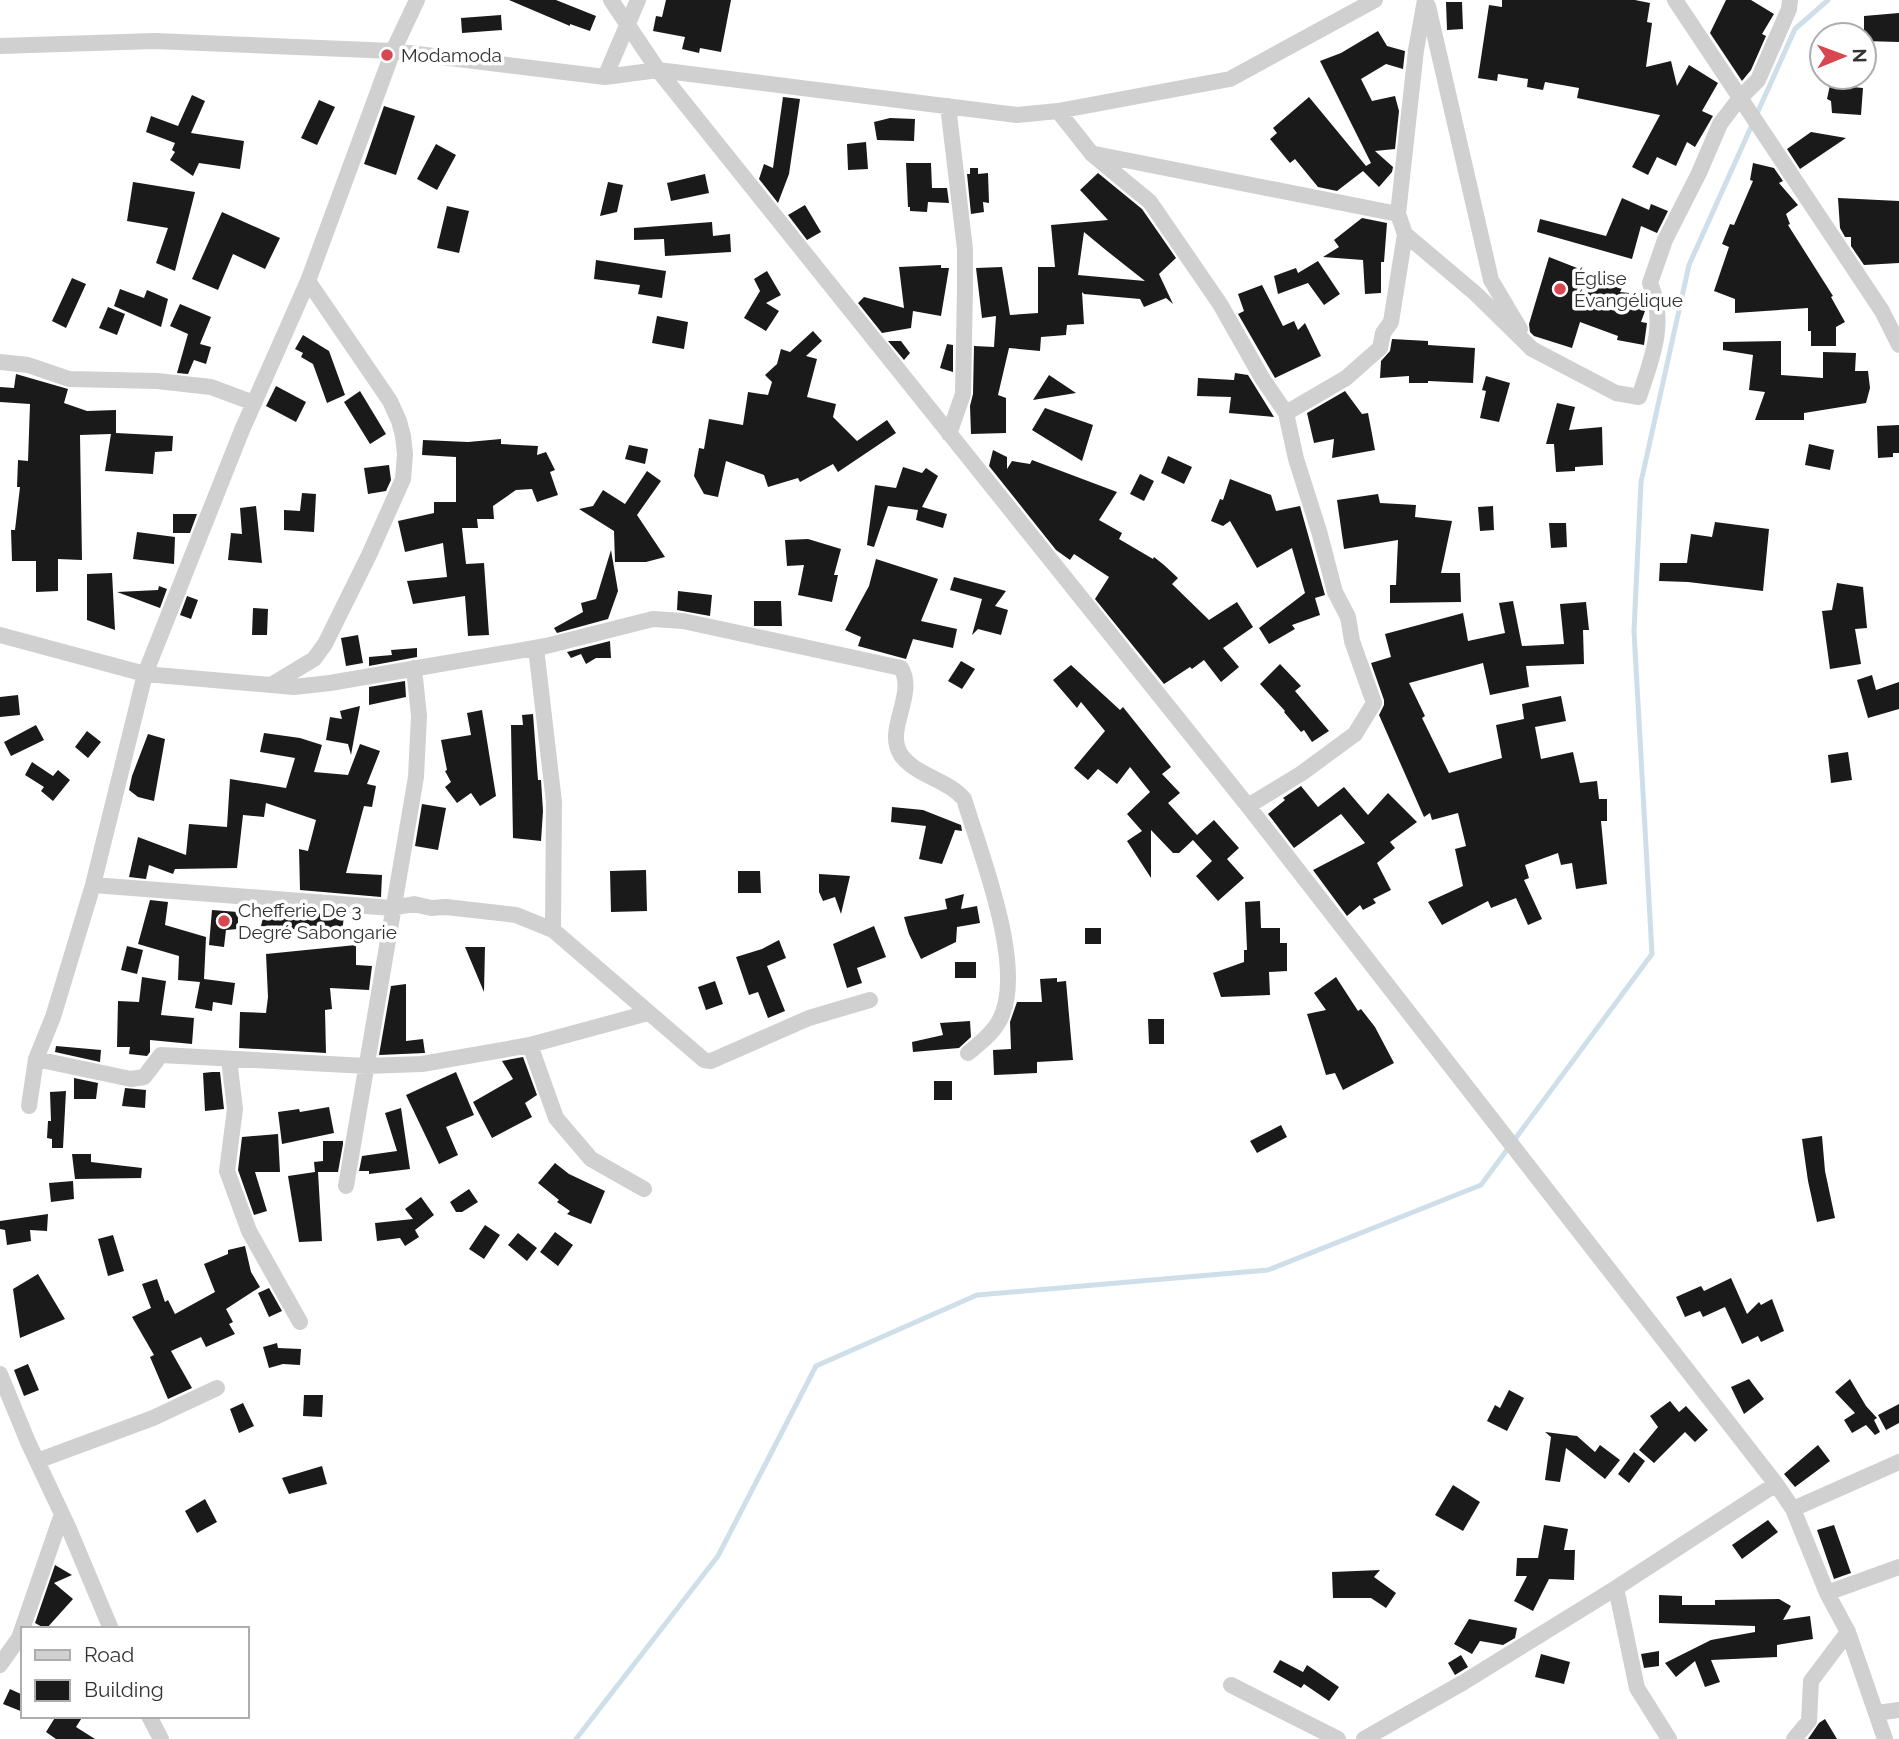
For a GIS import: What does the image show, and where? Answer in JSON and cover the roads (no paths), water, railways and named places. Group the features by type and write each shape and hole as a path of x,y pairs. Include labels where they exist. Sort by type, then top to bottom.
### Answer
{"street":[{"path":"29,1106 36,1059 53,1017 93,884 145,674 254,403 307,281 393,51 417,0"},
{"path":"611,0 658,70 1248,806 1776,1484 1793,1509 1827,1592 1848,1632 1885,1739"},
{"path":"605,77 638,0"},
{"path":"0,46 155,41 393,51 605,77 658,70 1017,115 1058,111 1230,79 1355,4 1375,0"},
{"path":"1286,413 1346,378 1380,348 1383,333 1391,322 1405,234 1398,214 1416,50 1426,0"},
{"path":"1426,0 1491,280 1532,349"},
{"path":"1675,0 1882,311 1899,345"},
{"path":"1405,234 1476,294 1532,349 1616,393 1639,397 1658,341 1657,300 1650,283 1665,240 1720,124 1758,80 1790,9 1790,0"},
{"path":"948,106 965,275 963,394 949,434"},
{"path":"1058,111 1092,154 1150,202 1220,304 1262,378 1286,413 1296,459 1335,592 1348,617 1352,640 1374,703 1355,734 1348,740 1302,773 1248,806"},
{"path":"1092,154 1398,214"},
{"path":"271,685 314,659 325,644 403,479 405,454 399,421 390,401 307,281"},
{"path":"0,362 28,365 69,379 157,381 211,387 254,403"},
{"path":"0,635 145,674 294,687 536,648 653,619 683,621 901,668 906,678 897,745 902,755 916,768 956,789 964,799 1006,941 1007,987 999,1021 986,1038 968,1053"},
{"path":"536,648 554,802 553,930"},
{"path":"314,659 331,683"},
{"path":"346,1186 416,777 419,716 414,668"},
{"path":"93,884 392,908 414,904 431,908 446,907 516,915 553,930 704,1060 711,1061 809,1018 870,1000"},
{"path":"36,1059 131,1079 144,1077 161,1055 366,1066 422,1064 530,1045 648,1013"},
{"path":"530,1045 556,1118 591,1159 644,1189"},
{"path":"229,1059 235,1109 227,1171 249,1231 300,1322"},
{"path":"0,1374 110,1627"},
{"path":"37,1461 153,1418 216,1388"},
{"path":"1793,1509 1899,1462"},
{"path":"1364,1739 1464,1682 1616,1588 1776,1484"},
{"path":"23,1627 62,1514"},
{"path":"1827,1592 1899,1567"},
{"path":"1616,1588 1637,1688 1669,1739"},
{"path":"0,1665 21,1632"},
{"path":"1794,1739 1809,1721 1811,1681 1848,1632"},
{"path":"1231,1685 1338,1739"},
{"path":"1876,1713 1899,1710"},
{"path":"150,1718 161,1739"}],"waterway":[{"path":"576,1739 718,1556 816,1366 977,1295 1268,1270 1481,1185 1652,954 1634,631 1641,482 1689,265 1795,29 1828,0"}],"place":[{"name":"Modamoda","path":"387,55"},
{"name":"Église Évangélique","path":"1560,289"},
{"name":"Chefferie De 3 Degré Sabongarie","path":"224,921"}]}
